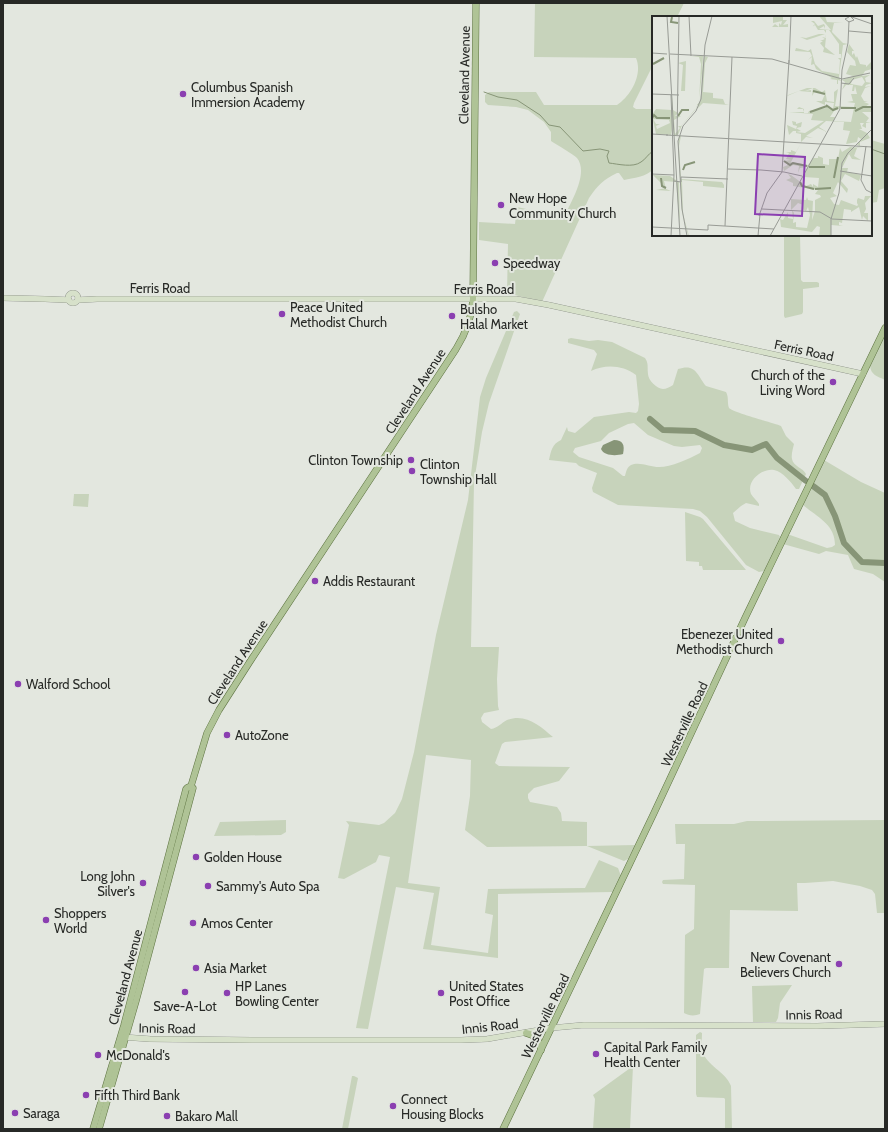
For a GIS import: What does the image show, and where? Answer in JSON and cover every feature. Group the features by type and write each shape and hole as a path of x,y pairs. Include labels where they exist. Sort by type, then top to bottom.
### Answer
{"main road":[{"name":"Cleveland Avenue","path":"95,1129 105,1087 144,971 186,815 193,788 191,786 206,733 213,720 456,349 469,325 473,299 476,3"},
{"name":"Ferris Road","path":"3,298 69,298 73,294 78,298 97,299 516,299 863,374"},
{"name":"Westerville Road","path":"503,1129 729,652 885,328"},
{"name":"Cleveland Avenue","path":"95,1129 107,1103 142,954 187,788 191,786"},
{"path":"183,803 185,807 183,811 186,815"},
{"path":"158,899 159,902 157,908 159,915"},
{"path":"142,954 144,960 142,967 144,971"},
{"name":"Innis Road","path":"123,1037 150,1039 252,1040 461,1040 487,1039 551,1028 584,1025 802,1026 885,1024"},
{"path":"526,1033 532,1034 539,1041 541,1050"},
{"path":"105,1087 107,1090 105,1097 107,1103"}],"shaded area":[{"path":"535,3 684,3 678,16 652,16 652,67 633,107 636,109 652,109 652,170 647,174 636,178 624,180 619,173 617,173 601,183 595,190 589,198 542,302 507,293 508,244 479,240 479,222 515,224 517,207 564,217 578,188 581,171 580,164 575,156 551,141 551,132 544,122 528,110 516,107 488,105 485,102 485,95 489,92 536,92 544,105 617,105 631,90 637,78 638,64 636,58 534,57"},
{"path":"872,140 885,144 885,188 879,190 877,202 872,203"},
{"path":"784,236 800,236 801,280 803,282 817,282 819,283 819,287 803,289 802,314 785,318"},
{"path":"517,311 520,314 489,403 482,432 474,482 471,647 499,647 497,679 499,710 484,713 481,718 482,722 491,729 498,727 507,720 514,718 526,719 538,725 553,737 505,742 502,744 495,763 499,766 570,767 559,781 534,788 528,794 528,798 530,802 557,807 561,813 562,821 587,822 587,846 487,847 465,830 470,796 471,760 426,755 408,883 440,887 431,945 488,953 493,915 485,913 488,889 585,888 599,860 618,868 621,876 613,892 498,894 498,958 423,949 434,893 396,887 368,1029 356,1028 390,857 379,855 376,862 344,879 338,878 349,825 346,821 379,825 384,823 395,813 402,799 414,752 436,635 468,500 480,397 486,378 514,312"},
{"path":"885,334 885,380 873,373 870,366"},
{"path":"571,338 589,341 598,340 612,342 645,358 648,376 656,386 661,389 665,389 673,385 678,369 692,369 698,374 706,386 726,392 729,408 732,410 781,426 786,436 794,444 792,456 793,461 806,474 799,489 796,489 781,473 774,470 765,471 756,476 750,489 751,494 759,506 746,503 733,513 735,521 750,528 779,535 780,537 764,571 759,572 746,565 707,517 700,511 693,509 618,505 593,492 592,488 597,473 579,466 576,463 549,460 552,448 561,440 567,427 568,431 575,433 594,417 629,412 636,413 638,411 639,404 636,375 620,367 602,367 591,371 597,354 594,350 568,343 568,339","holes":["634,423 648,435 674,446 682,447 700,445 702,448 700,453 669,466 656,467 641,464 631,465 625,476 613,468 579,457 573,452 575,448 601,441 609,433 628,424"]},
{"path":"614,440 623,444 623,454 607,454 601,449 603,445"},
{"path":"824,460 861,482 885,493 885,582 873,574 854,569 848,555 826,551 819,554 783,544 787,536 790,535 827,548 835,545 829,526 803,505"},
{"path":"74,494 89,494 88,507 73,506"},
{"path":"685,512 703,519 746,570 703,570 702,566 699,566 699,562 686,561"},
{"path":"286,820 286,832 281,835 214,836 220,822"},
{"path":"885,820 885,913 877,913 875,894 872,890 833,881 797,883 798,911 730,910 729,968 704,969 700,1014 688,1015 684,1013 685,935 694,929 695,885 663,884 662,882 663,880 684,879 685,844 676,844 675,824 734,824 747,821"},
{"path":"635,845 628,859 624,861 587,846"},
{"path":"792,985 780,1003 776,1022 753,1022 752,986"},
{"path":"700,1032 702,1033 702,1048 705,1057 725,1077 731,1086 732,1129 725,1129 724,1098 697,1097 696,1094 696,1035"},
{"path":"633,1066 630,1129 593,1129 595,1099 593,1095"},
{"path":"352,1076 358,1078 348,1129 342,1129"}],"waterway":[{"path":"484,92 498,97 517,100 540,115 549,125 560,127 583,151 600,149 609,151 607,156 609,163 625,165 638,164 652,152"},
{"path":"872,149 885,154"},
{"path":"650,419 663,430 695,431 724,445 752,450 766,444 777,458 806,481"},
{"path":"813,486 825,495 835,516 844,543 862,562 885,563"}],"place":[{"name":"Columbus Spanish Immersion Academy","path":"183,94"},
{"name":"New Hope Community Church","path":"501,205"},
{"name":"Speedway","path":"495,263"},
{"name":"Peace United Methodist Church","path":"282,314"},
{"name":"Bulsho Halal Market","path":"452,316"},
{"name":"Church of the Living Word","path":"833,382"},
{"name":"Clinton Township","path":"411,460"},
{"name":"Clinton Township Hall","path":"412,471"},
{"name":"Addis Restaurant","path":"315,581"},
{"name":"Ebenezer United Methodist Church","path":"781,641"},
{"name":"Walford School","path":"18,684"},
{"name":"AutoZone","path":"227,735"},
{"name":"Golden House","path":"196,857"},
{"name":"Long John Silver's","path":"143,883"},
{"name":"Sammy's Auto Spa","path":"208,886"},
{"name":"Shoppers World","path":"46,920"},
{"name":"Amos Center","path":"193,923"},
{"name":"New Covenant Believers Church","path":"839,964"},
{"name":"Asia Market","path":"196,968"},
{"name":"Save-A-Lot","path":"185,992"},
{"name":"HP Lanes Bowling Center","path":"227,993"},
{"name":"United States Post Office","path":"441,993"},
{"name":"Capital Park Family Health Center","path":"596,1054"},
{"name":"McDonald's","path":"98,1055"},
{"name":"Fifth Third Bank","path":"86,1095"},
{"name":"Connect Housing Blocks","path":"393,1106"},
{"name":"Saraga","path":"15,1113"},
{"name":"Bakaro Mall","path":"167,1116"}]}
